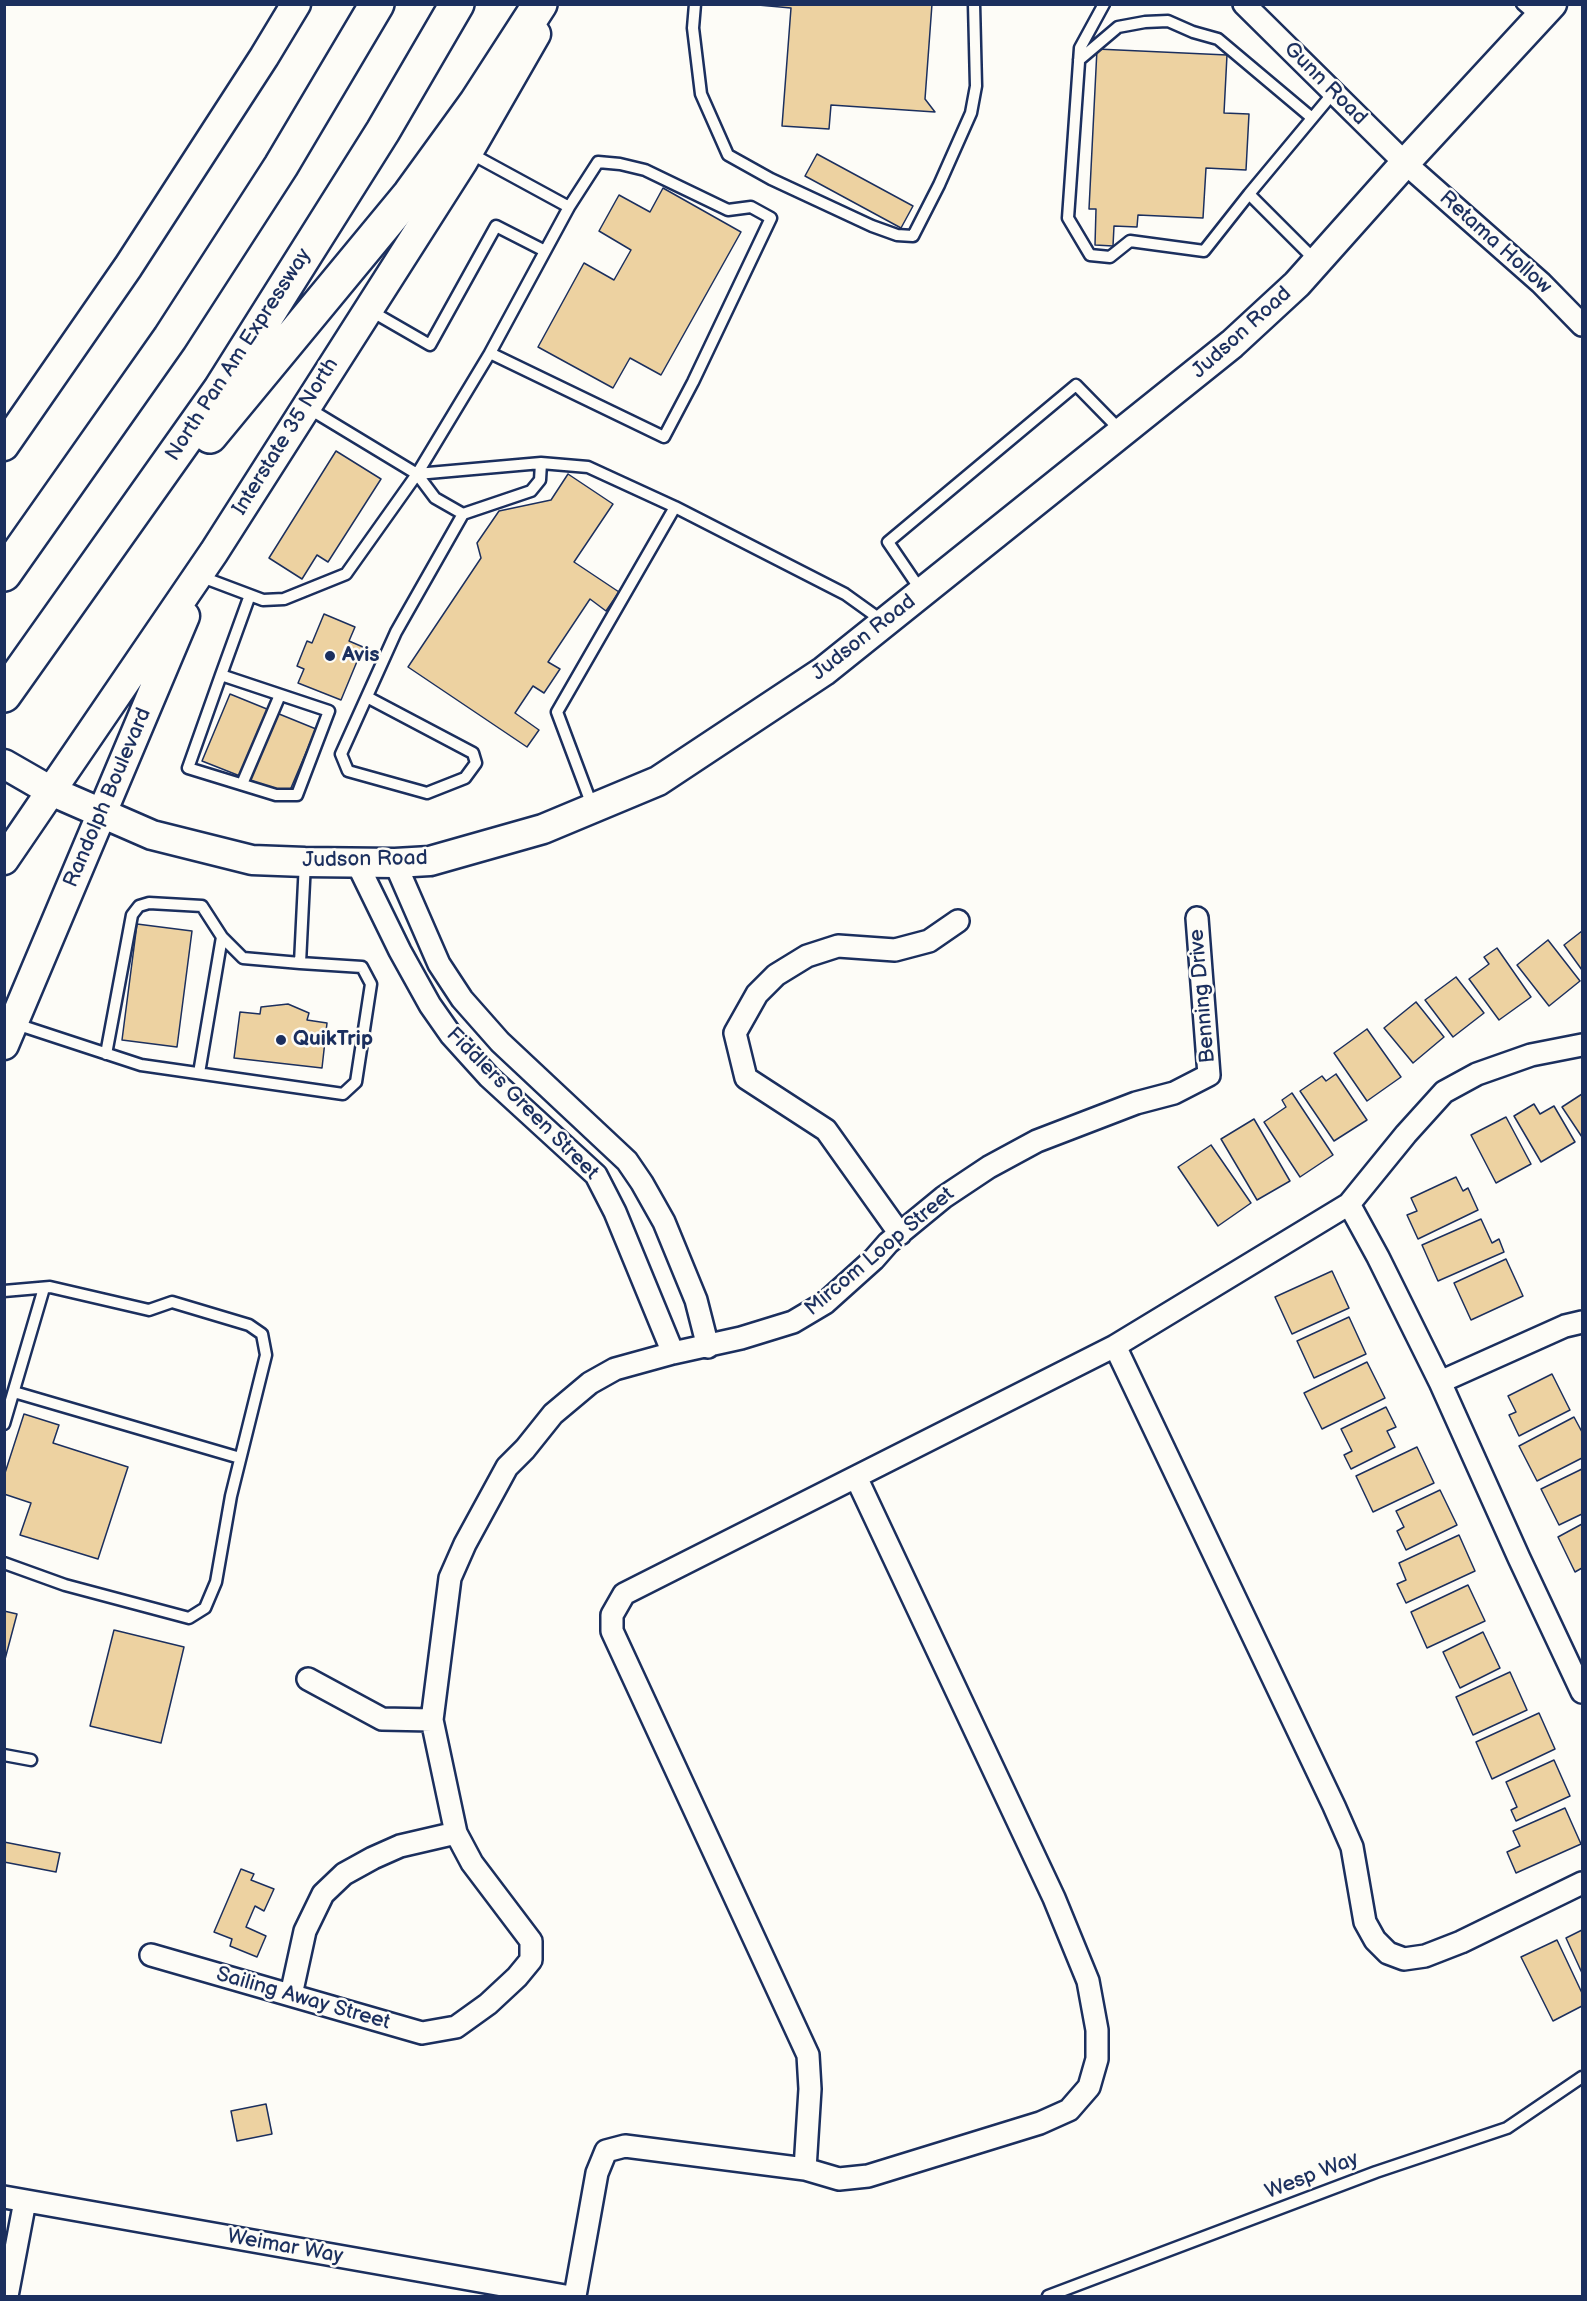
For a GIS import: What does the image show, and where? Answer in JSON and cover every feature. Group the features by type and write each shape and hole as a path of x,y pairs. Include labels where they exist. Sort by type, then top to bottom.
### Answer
{"highway":[{"path":"4,574 176,329 281,166 377,4"},
{"name":"North Pan Am Expressway","path":"4,695 220,390 383,131 457,4"},
{"path":"71,599 260,377 410,194 476,103 540,4"}],"main road":[{"path":"4,446 128,267 296,4"},
{"name":"Interstate 35 North","path":"4,860 208,564 468,152 519,67 552,4"},
{"name":"Judson Road","path":"8,766 51,791 152,835 252,860 305,862 430,861 543,829 658,781 824,670 1232,344 1317,262 1538,9"},
{"name":"Randolph Boulevard","path":"9,1034 208,564"}],"street":[{"name":"Gunn Road","path":"1244,4 1405,163"},
{"name":"Retama Hollow","path":"1405,163 1541,284 1582,325"},
{"name":"Fiddlers Green Street","path":"357,862 400,951 430,1005 451,1035 489,1077 596,1175 615,1212 673,1353"},
{"name":"Fiddlers Green Street","path":"395,863 439,964 462,999 501,1042 627,1161 642,1183 664,1221 696,1300 708,1347"},
{"name":"Benning Drive","path":"1197,918 1209,1075"},
{"path":"900,1234 826,1130 746,1078 735,1033 757,994 776,975 807,956 838,946 895,950 929,941 958,921"},
{"path":"805,2169 810,2089 808,2055 612,1631 612,1615 624,1594 1115,1346 1349,1204 1406,1134 1444,1092 1478,1074 1531,1055 1582,1045"},
{"name":"Mircom Loop Street","path":"456,2027 489,2004 531,1960 531,1941 485,1880 456,1833 432,1720 450,1578 465,1544 507,1467 554,1414 590,1383 615,1369 673,1353 708,1347 793,1322 825,1303 900,1234 953,1191 989,1167 1037,1141 1137,1103 1174,1092 1209,1075"},
{"path":"1349,1204 1440,1382 1582,1692"},
{"path":"1440,1382 1565,1326 1582,1322"},
{"path":"1115,1346 1334,1806 1352,1847 1365,1922 1376,1940 1388,1953 1404,1959 1425,1956 1480,1933 1582,1883"},
{"path":"575,2296 597,2173 606,2151 625,2146 805,2169 839,2179 868,2176 1040,2123 1069,2110 1089,2087 1097,2059 1097,2030 1088,1981 1054,1898 856,1477"},
{"path":"308,1679 382,1719 432,1720"},
{"path":"291,1995 305,1930 323,1894 344,1874 373,1858 400,1846 456,1833"},
{"name":"Sailing Away Street","path":"151,1955 422,2033 456,2027"},
{"path":"7,2296 15,2199"},
{"name":"Weimar Way","path":"15,2199 565,2296"}],"lane":[{"path":"694,4 693,28 701,94 728,156 771,179 872,226 897,235 913,236 971,113 976,86 974,4"},
{"path":"1104,4 1080,48 1068,218 1090,255 1110,257 1130,241 1204,251 1334,92"},
{"path":"1079,60 1118,27 1168,21 1193,32 1218,39 1312,118"},
{"path":"468,152 569,207"},
{"path":"208,564 250,596 263,600 284,599 346,574 417,474 490,353 569,207 598,162 645,170 728,210 751,207 771,218 693,382 664,437 490,353"},
{"path":"1249,194 1317,262"},
{"path":"368,309 430,345 496,226 545,251"},
{"path":"923,592 888,542 1076,385 1123,433"},
{"path":"306,407 417,474 435,498 464,514"},
{"path":"417,474 541,463 588,467 675,507 845,594 885,622"},
{"path":"367,697 473,753 476,763 465,778 427,793 348,771 341,754 396,632 464,514 531,491 540,480 541,463"},
{"path":"593,808 557,712 675,507"},
{"path":"221,675 329,711 297,795 276,795 188,768 221,675 250,596"},
{"path":"242,784 280,695"},
{"path":"300,963 305,862"},
{"path":"9,1034 106,1054 141,1065 344,1094 356,1082 371,984 362,967 243,958 222,937 202,906 149,903 139,906 132,915 106,1054"},
{"path":"199,1073 222,937"},
{"path":"4,1291 50,1287 148,1310 172,1302 249,1325 262,1334 266,1355 231,1496 216,1582 205,1608 189,1618 65,1585 4,1563"},
{"path":"4,1424 44,1288"},
{"path":"14,1392 240,1458"},
{"path":"4,1755 31,1760"},
{"name":"Wesp Way","path":"1048,2296 1376,2172 1507,2128 1582,2077"}],"building":[{"path":"747,4 932,4 925,99 935,112 831,105 829,129 782,126 791,8"},
{"path":"1097,49 1227,55 1224,113 1249,114 1246,170 1206,168 1203,218 1138,215 1137,227 1114,226 1113,246 1095,245 1096,209 1089,209"},
{"path":"817,154 913,206 901,228 805,176"},
{"path":"663,188 741,232 661,375 630,358 613,388 538,347 584,263 614,280 631,250 599,231 619,195 650,212"},
{"path":"336,451 381,479 328,562 317,555 302,579 269,558"},
{"path":"568,474 613,504 574,562 619,592 606,611 590,599 548,662 560,669 544,693 533,686 515,713 539,730 527,747 408,667 481,558 477,543 499,511 551,500"},
{"name":"Avis","path":"324,614 355,627 349,641 363,647 341,700 298,683 304,669 297,666 307,641 312,643"},
{"path":"230,694 316,729 288,795 202,761"},
{"path":"137,924 192,931 177,1047 122,1040"},
{"path":"1582,931 1582,970 1564,945"},
{"path":"1548,940 1580,981 1549,1006 1517,965"},
{"path":"1497,948 1531,997 1499,1020 1469,979 1489,964 1484,957"},
{"path":"1456,977 1484,1013 1453,1037 1425,1000"},
{"path":"1416,1002 1444,1037 1413,1063 1384,1028"},
{"name":"QuikTrip","path":"288,1004 309,1013 307,1020 327,1023 322,1068 234,1058 240,1012 260,1014 261,1007"},
{"path":"1367,1029 1401,1077 1367,1101 1334,1053"},
{"path":"1336,1074 1367,1120 1334,1141 1300,1091 1322,1076 1326,1081"},
{"path":"1292,1093 1333,1155 1300,1177 1264,1122 1286,1107 1282,1100"},
{"path":"1582,1094 1582,1137 1562,1107"},
{"path":"1534,1104 1540,1114 1554,1106 1575,1142 1541,1162 1514,1116"},
{"path":"1506,1117 1531,1164 1496,1183 1471,1135"},
{"path":"1254,1119 1290,1181 1257,1200 1221,1139"},
{"path":"1211,1145 1251,1203 1218,1226 1178,1167"},
{"path":"1456,1177 1463,1191 1468,1188 1478,1210 1418,1239 1407,1215 1417,1211 1411,1198"},
{"path":"1481,1219 1492,1243 1499,1239 1504,1252 1438,1281 1422,1245"},
{"path":"1506,1259 1523,1296 1471,1320 1454,1283"},
{"path":"1332,1271 1349,1308 1292,1334 1275,1297"},
{"path":"1349,1317 1366,1354 1314,1378 1297,1341"},
{"path":"1367,1362 1385,1398 1322,1429 1304,1393"},
{"path":"1552,1374 1570,1410 1519,1436 1509,1415 1516,1412 1508,1396"},
{"path":"1386,1407 1396,1427 1387,1431 1395,1447 1351,1469 1344,1455 1352,1451 1341,1429"},
{"path":"24,1414 59,1425 53,1443 128,1467 98,1559 20,1535 31,1503 4,1494 4,1476"},
{"path":"1574,1417 1582,1432 1582,1458 1537,1481 1519,1446"},
{"path":"1417,1447 1434,1483 1373,1512 1356,1476"},
{"path":"1582,1469 1582,1514 1559,1525 1541,1489"},
{"path":"1440,1490 1457,1525 1406,1550 1397,1531 1404,1527 1396,1511"},
{"path":"1582,1524 1582,1568 1575,1572 1558,1537"},
{"path":"1459,1535 1475,1571 1406,1603 1397,1584 1406,1580 1399,1563"},
{"path":"1468,1585 1485,1621 1427,1648 1411,1612"},
{"path":"4,1611 17,1614 4,1663"},
{"path":"114,1630 184,1647 161,1743 90,1726"},
{"path":"1483,1632 1500,1668 1460,1688 1443,1652"},
{"path":"1510,1672 1527,1710 1473,1735 1456,1697"},
{"path":"1539,1713 1555,1749 1492,1779 1476,1742"},
{"path":"1554,1760 1570,1796 1516,1821 1511,1810 1517,1807 1506,1782"},
{"path":"1565,1808 1581,1844 1516,1873 1507,1852 1520,1846 1513,1831"},
{"path":"4,1842 60,1853 56,1872 4,1862"},
{"path":"241,1869 254,1874 251,1880 274,1889 264,1911 255,1906 246,1927 266,1936 257,1957 230,1946 232,1939 214,1932"},
{"path":"1582,1930 1582,1973 1566,1938"},
{"path":"1557,1940 1582,1993 1582,2006 1553,2021 1521,1957"},
{"path":"266,2104 272,2134 237,2141 231,2111"}],"place":[{"name":"Avis","path":"330,656"},
{"name":"QuikTrip","path":"281,1040"}]}
